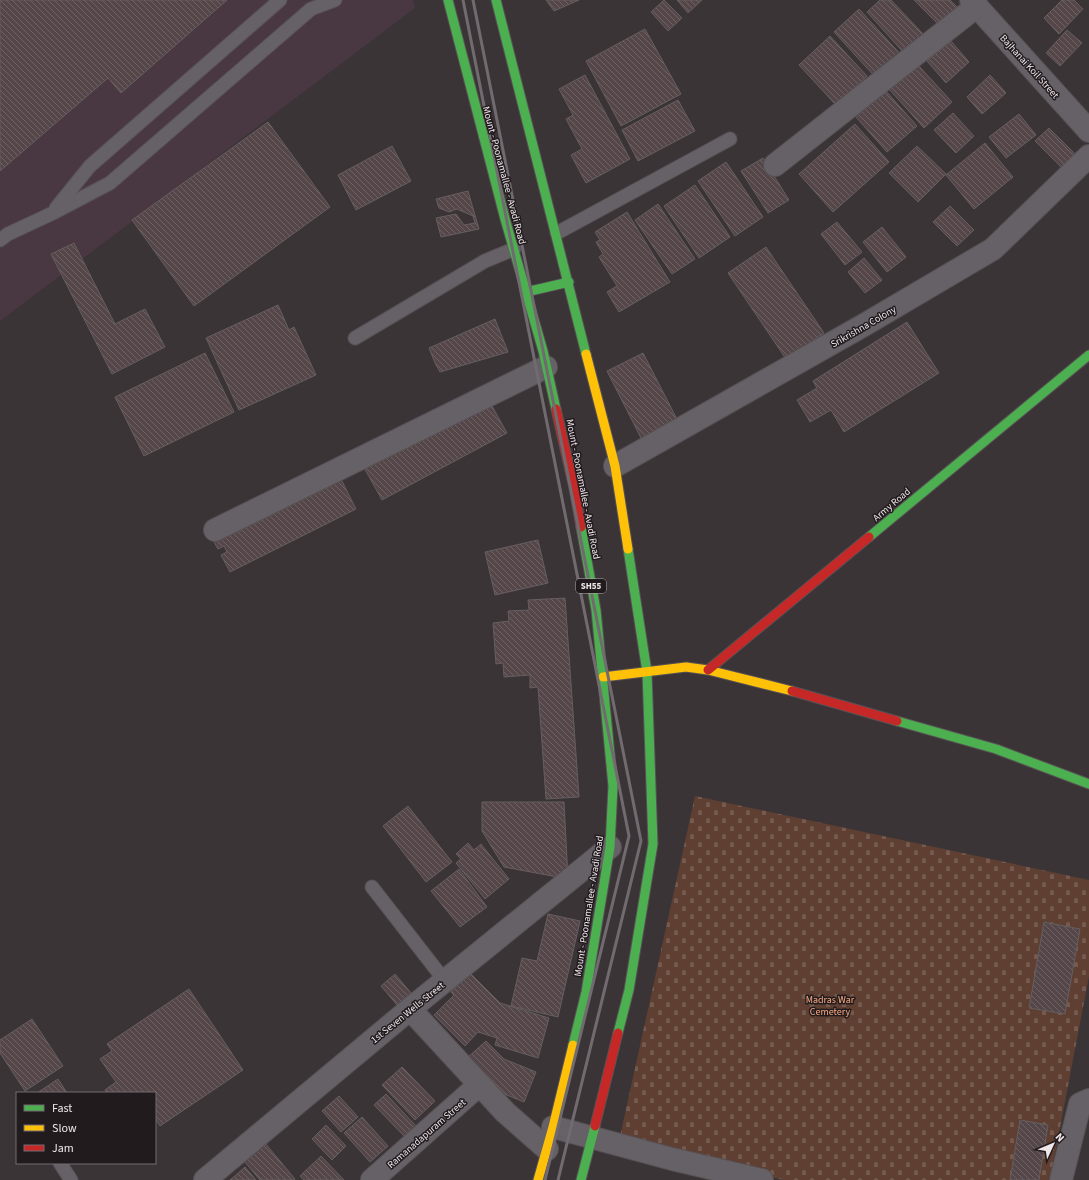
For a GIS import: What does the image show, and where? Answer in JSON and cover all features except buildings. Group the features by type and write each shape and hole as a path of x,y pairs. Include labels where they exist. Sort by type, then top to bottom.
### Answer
{"main road":[{"name":"Mount - Poonamallee - Avadi Road","path":"448,0 546,367 576,496 596,610 613,786 610,847 586,992 554,1127 538,1180"},
{"path":"496,0 615,466 647,672 653,844 629,990 581,1180"},
{"path":"526,292 569,282"},
{"name":"Army Road","path":"708,670 1089,355"},
{"path":"603,677 686,667 708,670 790,690 996,750 1089,784"}],"street":[{"name":"Bajhanai Koil Street","path":"974,3 1089,131"},
{"path":"775,165 974,3"},
{"name":"Srikrishna Colony","path":"615,466 864,325 993,249 1089,156"},
{"path":"215,530 546,367"},
{"name":"1st Seven Wells Street","path":"205,1180 410,1009 610,847"},
{"path":"410,1009 505,1112 547,1149"},
{"name":"Ramanadapuram Street","path":"372,1180 479,1085"},
{"path":"1061,1180 1080,1104 1089,1100"},
{"path":"554,1127 672,1159 762,1180"}],"lane":[{"path":"53,213 90,166 280,0"},
{"path":"0,240 8,234 53,213 110,183 311,8 335,0"},
{"path":"556,233 730,139"},
{"path":"355,338 485,262 514,249"},
{"path":"372,887 446,981"},
{"path":"61,1164 71,1180"}],"shaded area":[{"path":"0,0 413,0 415,8 0,321"}],"green space":[{"name":"Madras War Cemetery","path":"695,796 1089,880 1089,976 1050,1180 784,1180 619,1141"}],"railway":[{"path":"463,0 629,836 545,1180"},
{"path":"473,0 641,841 558,1180"}],"traffic: fast":[{"path":"448,0 505,219 543,351 556,409"},
{"path":"496,0 586,354"},
{"path":"526,292 569,282"},
{"path":"869,537 1089,355"},
{"path":"573,1045 586,992 610,847 613,786 596,610 581,527"},
{"path":"618,1033 629,990 653,844 647,672 628,549"},
{"path":"897,721 996,749 1089,784"},
{"path":"581,1180 595,1126"}],"traffic: slow":[{"path":"586,354 615,466 628,549"},
{"path":"603,677 686,667 708,670 792,691"},
{"path":"538,1180 553,1127 573,1045"}],"traffic: jam":[{"path":"556,409 574,488 581,527"},
{"path":"708,670 869,537"},
{"path":"792,691 897,721"},
{"path":"595,1126 618,1033"}]}
